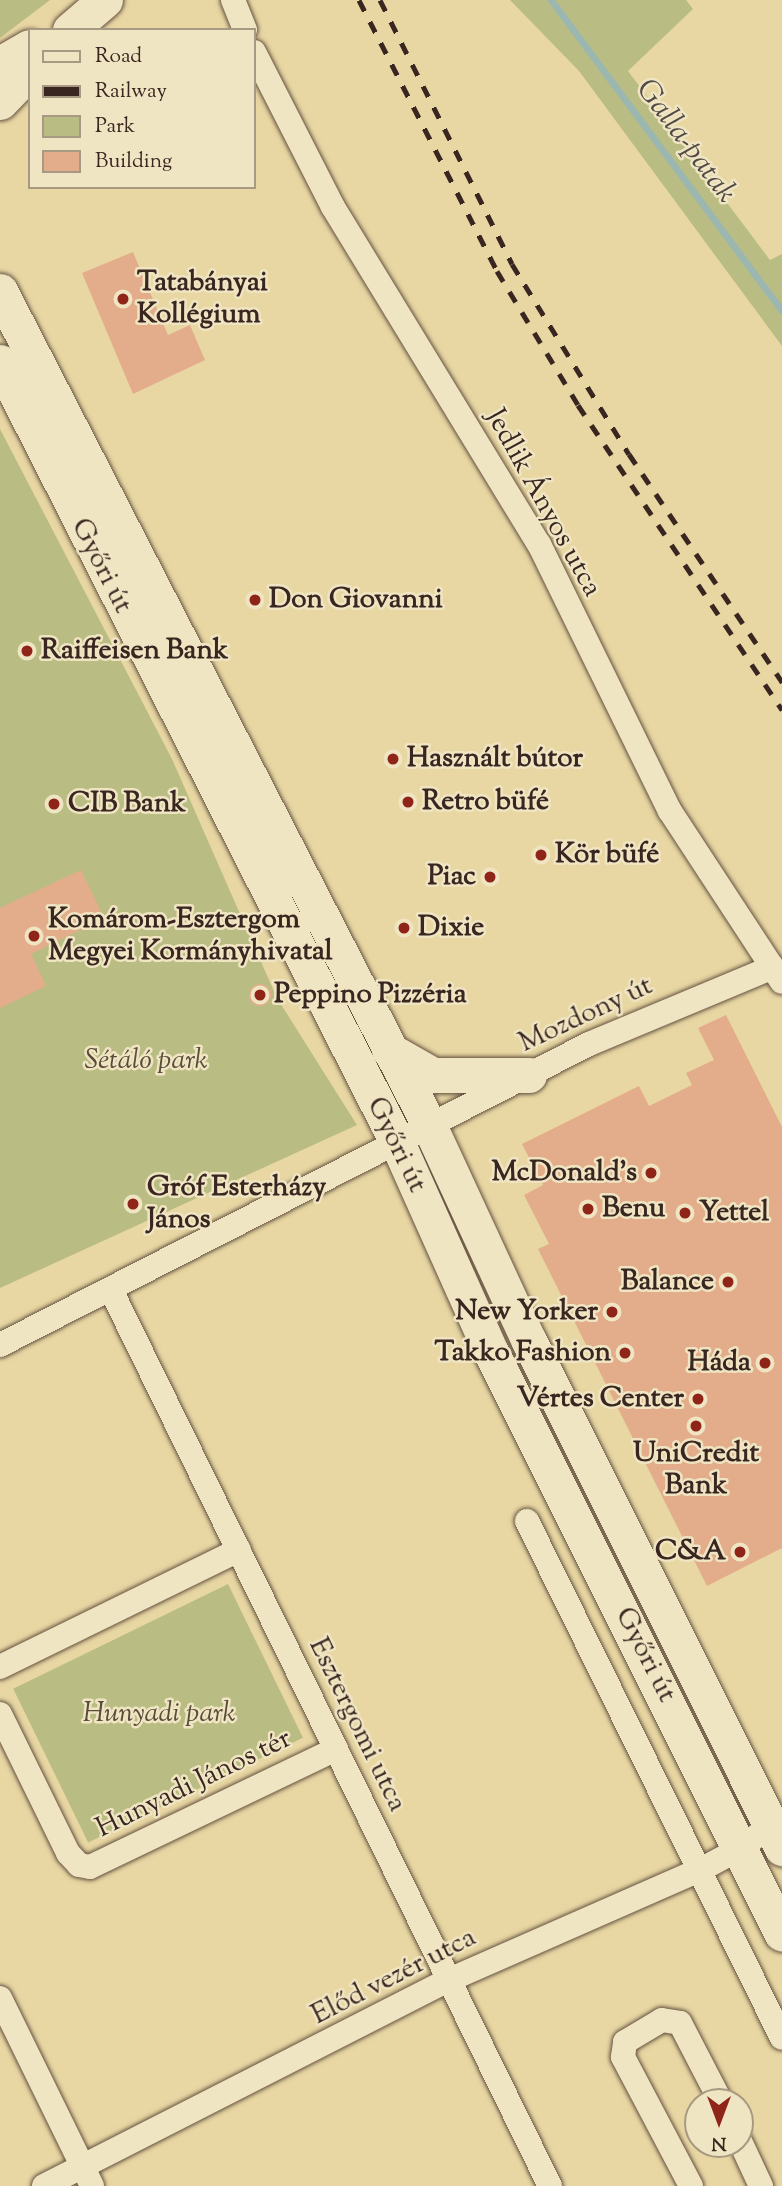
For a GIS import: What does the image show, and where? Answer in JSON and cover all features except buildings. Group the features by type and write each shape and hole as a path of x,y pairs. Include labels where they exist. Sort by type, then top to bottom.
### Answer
{"street":[{"path":"72,28 105,0"},
{"path":"233,0 244,28"},
{"name":"Jedlik Ányos utca","path":"256,56 333,207 539,544 670,811 777,974"},
{"path":"0,102 14,59"},
{"name":"Győri út","path":"0,291 429,1125 529,1341 777,1836"},
{"name":"Győri út","path":"0,362 397,1142 492,1354 743,1847 782,1934"},
{"name":"Mozdony út","path":"0,1345 636,1021 777,974"},
{"path":"389,1050 433,1075 529,1074"},
{"name":"Esztergomi utca","path":"111,1290 550,2186"},
{"name":"Győri út","path":"527,1521 702,1869 782,2038"},
{"path":"0,1667 239,1550"},
{"name":"Hunyadi János tér","path":"0,1714 68,1853 79,1865 90,1867 336,1749"},
{"name":"Előd vezér utca","path":"44,2186 87,2177 449,1980 702,1869 743,1847 777,1836"},
{"path":"0,1998 87,2177"},
{"path":"691,2186 623,2057 629,2035 662,2020 680,2023 714,2088"},
{"path":"748,2158 761,2186"}],"green space":[{"path":"0,0 50,0 0,38"},
{"path":"510,0 686,0 693,9 628,71 770,260 782,254 782,346 579,71"},
{"name":"Sétáló park","path":"0,429 172,759 277,998 357,1125 0,1288"},
{"name":"Hunyadi park","path":"228,1584 303,1738 88,1842 13,1689"}],"waterway":[{"name":"Galla-patak","path":"551,0 782,311"}],"railway":[{"path":"359,0 497,271 578,405 782,710"},
{"path":"380,0 512,264 629,454 782,682"}],"place":[{"name":"Tatabányai Kollégium","path":"123,299"},
{"name":"Don Giovanni","path":"255,600"},
{"name":"Raiffeisen Bank","path":"27,651"},
{"name":"Használt bútor","path":"393,759"},
{"name":"Retro büfé","path":"408,802"},
{"name":"CIB Bank","path":"54,804"},
{"name":"Kör büfé","path":"541,855"},
{"name":"Piac","path":"490,877"},
{"name":"Dixie","path":"404,928"},
{"name":"Komárom-Esztergom Megyei Kormányhivatal","path":"34,936"},
{"name":"Peppino Pizzéria","path":"260,995"},
{"name":"McDonald's","path":"651,1173"},
{"name":"Gróf Esterházy János","path":"133,1204"},
{"name":"Benu","path":"588,1209"},
{"name":"Yettel","path":"685,1213"},
{"name":"Balance","path":"728,1282"},
{"name":"New Yorker","path":"612,1312"},
{"name":"Takko Fashion","path":"625,1353"},
{"name":"Háda","path":"765,1363"},
{"name":"Vértes Center","path":"698,1399"},
{"name":"UniCredit Bank","path":"696,1426"},
{"name":"C&A","path":"740,1552"}]}
